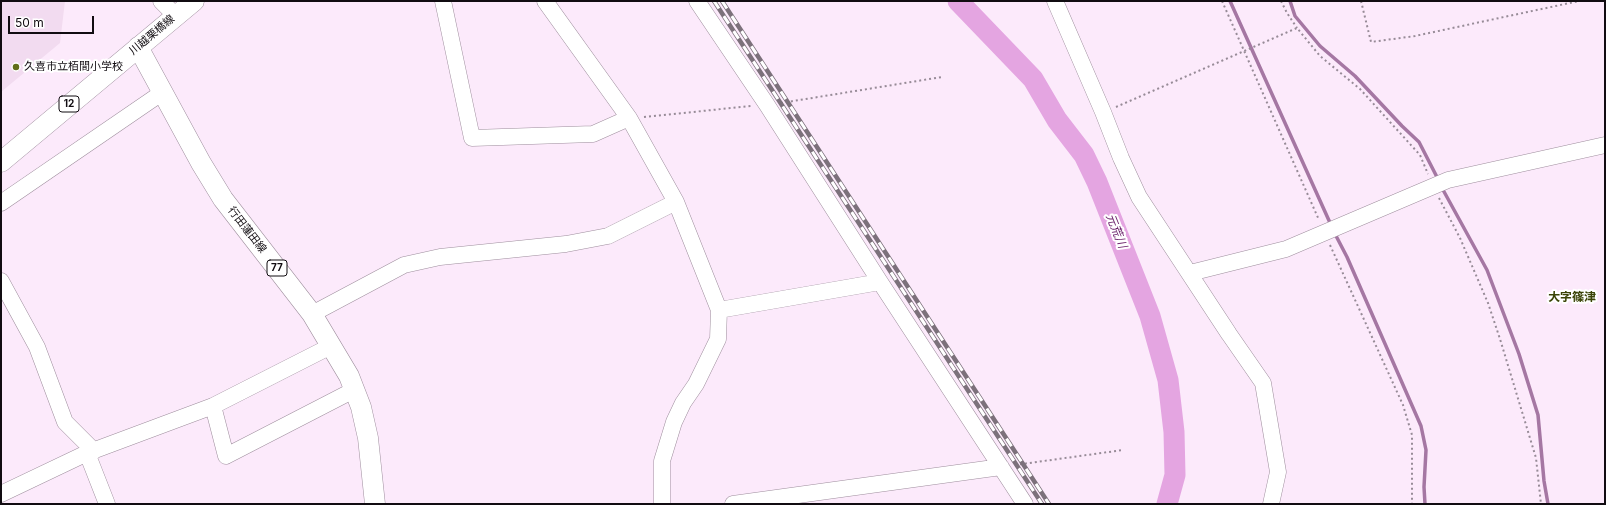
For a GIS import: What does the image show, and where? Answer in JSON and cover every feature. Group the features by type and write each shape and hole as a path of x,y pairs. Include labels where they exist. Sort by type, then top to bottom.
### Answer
{"main road":[{"name":"川越栗橋線","path":"1,162 194,1"},
{"name":"行田蓮田線","path":"138,47 201,163 223,199 312,314 349,376 361,407 368,438 375,504"}],"street":[{"path":"160,1 176,16"},
{"path":"443,1 472,138 593,134 629,118"},
{"path":"545,1 629,118 676,202 719,310 718,339 696,384 683,403 674,422 662,461 662,504"},
{"path":"698,1 1025,504"},
{"path":"1055,1 1139,197 1190,273 1228,334 1263,384 1278,472 1271,504"},
{"path":"1,203 163,92"},
{"path":"1190,273 1286,249 1448,180 1605,145"},
{"path":"312,314 404,265 440,257 566,244 608,236 676,202"},
{"path":"1,281 37,347 65,422 91,452 107,504"},
{"path":"719,310 880,282"},
{"path":"1,494 91,452 213,406 331,346"},
{"path":"213,406 226,456 354,390"},
{"path":"733,504 1001,467"}],"path":[{"path":"1222,1 1245,50 1324,233 1403,405 1412,435 1412,504"},
{"path":"1281,1 1297,28 1320,56 1360,89 1420,155 1433,186 1460,238 1488,303 1536,458 1541,504"},
{"path":"1361,1 1371,42 1415,36 1579,1"},
{"path":"1103,112 1297,28"},
{"path":"629,118 767,105 942,78"},
{"path":"1001,467 1122,450"}],"shaded area":[{"name":"久喜市立栢間小学校","path":"1,1 65,1 60,43 1,92"}],"waterway":[{"name":"元荒川","path":"958,1 1033,79 1057,120 1084,155 1097,182 1150,316 1168,380 1174,432 1175,475 1167,504"},
{"path":"1230,1 1331,225"},
{"path":"1290,1 1295,16 1320,46 1355,76 1419,142 1439,181"},
{"path":"1442,188 1487,270 1519,354 1538,415 1544,481 1548,504"},
{"path":"1334,232 1347,257 1421,426 1426,450 1424,487 1425,504"}],"railway":[{"path":"714,1 1042,504"},
{"path":"722,1 1049,504"}],"place":[{"name":"久喜市立栢間小学校","path":"16,67"}],"district":[{"name":"大字篠津","path":"1572,297"}]}
